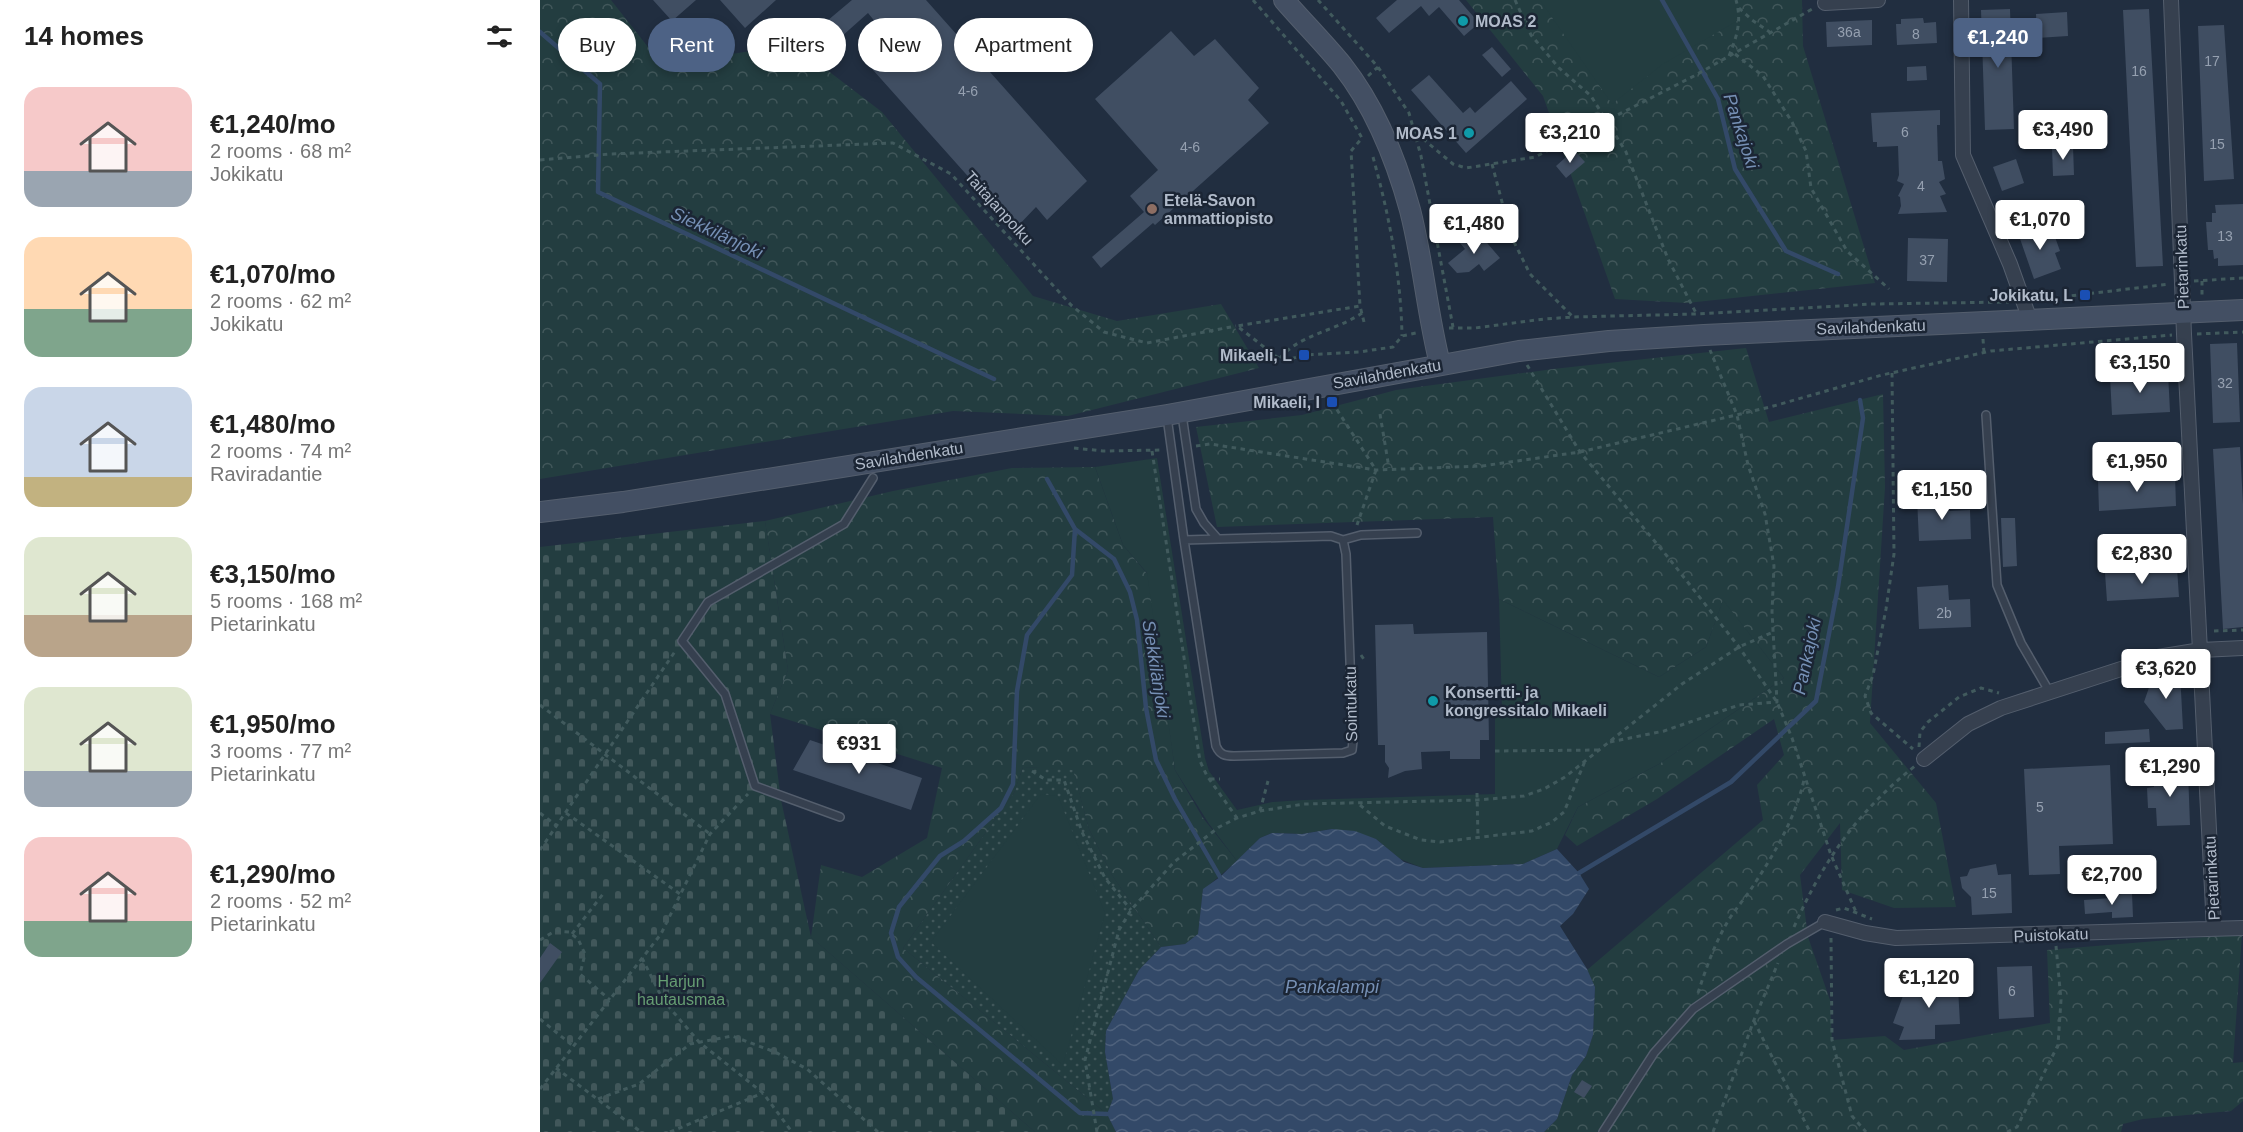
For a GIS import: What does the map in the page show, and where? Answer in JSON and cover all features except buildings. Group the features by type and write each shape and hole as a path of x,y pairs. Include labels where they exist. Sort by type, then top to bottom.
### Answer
{"main road":[{"path":"1284,0 1342,65 1379,126 1397,168 1410,213 1431,331 1440,364"},
{"name":"Savilahdenkatu","path":"540,512 623,502 1174,413 1519,351 1608,341 1704,335 2243,310"}],"street":[{"path":"1824,3 1878,0"},
{"path":"1961,0 1963,155 2010,264 2030,320"},
{"name":"Pietarinkatu","path":"2171,0 2183,314 2214,929"},
{"path":"1919,754 1968,724 2001,708 2049,691 2158,657 2201,650 2243,648"},
{"name":"Puistokatu","path":"1828,923 1896,938 2243,928"}],"lane":[{"path":"1174,413 1196,509 1204,523 1218,539"},
{"name":"Sointukatu","path":"1174,413 1184,540 1216,747 1223,755 1343,753 1352,750 1347,573 1343,540"},
{"path":"1986,415 1997,585 2021,643 2049,691"},
{"path":"840,817 755,786 725,694 682,641 708,602 844,524 873,477"},
{"path":"1184,540 1330,536 1343,540 1361,535 1417,533"},
{"path":"1603,1132 1654,1053 1693,1009 1787,944 1828,923"}],"path":[{"path":"1252,0 1341,101 1367,145"},
{"path":"1515,0 1531,35 1558,68 1591,96 1626,152 1668,259 1696,314 1737,415 1748,465 1765,514 1774,566 1773,632 1777,702"},
{"path":"1728,57 1739,24 1736,0"},
{"path":"1416,133 1453,164 1466,168 1535,157 1694,76 1824,3"},
{"path":"1738,6 1752,20 1771,33"},
{"path":"1734,54 1763,76 1792,123 1806,151 1811,188 1847,251 1889,289"},
{"path":"1362,138 1351,151 1360,306 1364,322"},
{"name":"Taitajanpolku","path":"540,160 610,153 893,142 951,174 1071,305 1104,332 1147,343 1360,306"},
{"path":"1371,152 1387,207 1401,306 1402,336"},
{"path":"1492,164 1511,236 1530,274 1573,317"},
{"path":"1237,326 1280,358 1287,360 1304,355 1359,352 1393,347 1402,336 1431,331 1573,317 1696,314 1873,304 2023,301 2182,282 2243,279"},
{"path":"1280,358 1291,346 1334,329 1362,314"},
{"path":"1827,392 1882,375 1991,351 2184,334 2243,332"},
{"path":"1519,351 1580,452 1739,647 1777,702 1785,718 1831,855 1856,912"},
{"path":"1713,1132 1754,1020 1811,889 1831,855 1861,815 1900,777 1919,754 1871,713 1866,696 1873,675 1894,554 1892,374"},
{"path":"1332,402 1376,470 1358,522"},
{"path":"1380,414 1389,468"},
{"path":"1152,452 1200,761 1209,779 1237,818"},
{"path":"1096,1132 1085,1060 1119,930 1131,910 1174,862 1219,827 1237,818 1260,811 1304,804 1477,800 1524,796 1544,789 1565,777 1682,684 1739,647 1773,632"},
{"path":"540,850 682,641"},
{"path":"1608,743 1664,730 1739,705 1777,702"},
{"path":"540,705 710,834"},
{"path":"1495,752 1599,750"},
{"path":"1359,804 1385,826 1421,840 1440,842 1532,831 1552,822 1564,812 1585,761"},
{"path":"1032,771 1046,780 1064,780 1082,832 1105,878 1131,910"},
{"path":"1693,1009 1705,969 1729,920 1779,843 1798,805 1805,778"},
{"path":"1209,779 1220,779"},
{"path":"1260,811 1268,781"},
{"path":"540,1089 661,934 710,834 755,786"},
{"path":"1477,793 1478,838"},
{"path":"1395,797 1395,802"},
{"path":"540,813 557,826"},
{"path":"566,813 681,894"},
{"path":"572,934 603,894"},
{"path":"1828,923 1832,1040 1852,1116 1866,1132"},
{"path":"540,940 555,931 572,934 578,939 585,954 580,974 610,1000"},
{"path":"2007,1132 2017,1127 2058,1045 2061,1000 2055,934"},
{"path":"642,958 663,1000 699,1042 763,1093 792,1132"},
{"path":"540,1019 573,1046"},
{"path":"1754,1020 1810,1132"},
{"path":"597,1099 639,1084 690,1044 732,1036 775,1052 807,1069 878,1132"},
{"path":"556,1068 641,1132"},
{"path":"670,1132 763,1093"}],"green space":[{"path":"540,0 611,0 625,18 558,18 558,72 636,72 636,32 648,47 648,72 735,72 735,54 747,52 747,72 830,72 882,112 1033,296 1117,321 1221,304 1259,368 1068,416 953,411 540,479"},
{"path":"1466,0 1802,0 1803,46 1875,283 1687,303 1615,299 1543,96"},
{"path":"1540,0 1735,0 1737,21 1663,64 1612,104"},
{"path":"1746,348 1769,422 1883,394 1885,487 1870,723 1936,803 1956,907 1894,908 1842,890 1840,823 1800,875 1808,937 1830,1000 1832,1040 1885,1036 1904,1050 2050,1023 2047,950 2242,934 2233,1063 2243,1062 2243,1101 2231,1111 2143,1119 2123,1124 2121,1132 1544,1132 1557,1119 1572,1075 1586,1056 1593,1035 1595,987 1587,970 1763,820 1757,785 1784,755 1774,719 1657,799 1577,846 1565,835 1578,807 1659,764 1784,678 1723,601 1706,647 1659,677 1499,599 1493,517 1217,527 1196,427 1302,415 1396,390 1553,369"},
{"path":"1157,458 1205,758 1209,771 1237,810 1272,802 1303,800 1495,794 1495,714 1502,713 1499,599 1659,677 1706,647 1723,600 1784,678 1659,764 1578,807 1557,849 1523,864 1423,868 1400,859 1376,839 1332,829 1302,834 1272,833 1260,838 1237,861 1209,824 1175,770 1147,573 1123,545 1095,467"},
{"path":"1095,467 1123,545 1150,577 1175,770 1203,818 1237,861 1203,890 1198,934 1185,944 1161,947 1112,875 1089,829 1073,770 1023,767 1014,793 903,948 1107,1114 1116,1132 1035,1132 811,937 821,865 862,877 927,838 942,768 770,714 788,670 765,521 893,491 1012,468"},
{"name":"Harjun hautausmaa","path":"765,521 788,670 770,714 781,800 811,937 1035,1132 540,1132 540,547"},
{"path":"1023,767 1073,769 1089,829 1112,875 1161,947 1139,970 1106,1031 1105,1052 1113,1099 1107,1114 903,948 1014,793"},
{"path":"1041,794 1058,796 1105,913 1063,1065 931,942"}],"water":[{"name":"Pankalampi","path":"1332,829 1355,831 1376,839 1404,862 1423,868 1523,864 1557,849 1579,873 1589,889 1573,914 1560,926 1587,969 1595,987 1593,1035 1586,1056 1572,1075 1557,1119 1544,1132 1116,1132 1107,1114 1113,1099 1105,1052 1106,1031 1139,970 1161,947 1185,944 1198,934 1203,889 1220,877 1260,838 1272,833 1302,834"}],"waterway":[{"name":"Pankajoki","path":"1662,0 1718,99 1735,169 1786,251 1838,274"},
{"name":"Siekkilänjoki","path":"540,32 600,84 598,192 994,379"},
{"name":"Pankajoki","path":"1579,873 1731,782 1816,701 1838,587 1863,418 1860,400"},
{"name":"Siekkilänjoki","path":"1047,479 1075,529 1114,559 1130,592 1137,620 1146,708 1156,760 1175,799 1220,877"},
{"path":"1075,529 1072,575 1027,635 1017,691 1013,784 1001,808 964,841 940,856 899,907 891,933 898,957 916,977 1080,1113 1107,1114"}],"place":[{"name":"MOAS 2","path":"1463,21"},
{"name":"MOAS 1","path":"1469,133"},
{"name":"Etelä-Savon ammattiopisto","path":"1152,209"},
{"name":"Jokikatu, L","path":"2085,295"},
{"name":"Mikaeli, L","path":"1304,355"},
{"name":"Mikaeli, I","path":"1332,402"},
{"name":"Konsertti- ja kongressitalo Mikaeli","path":"1433,701"}]}
